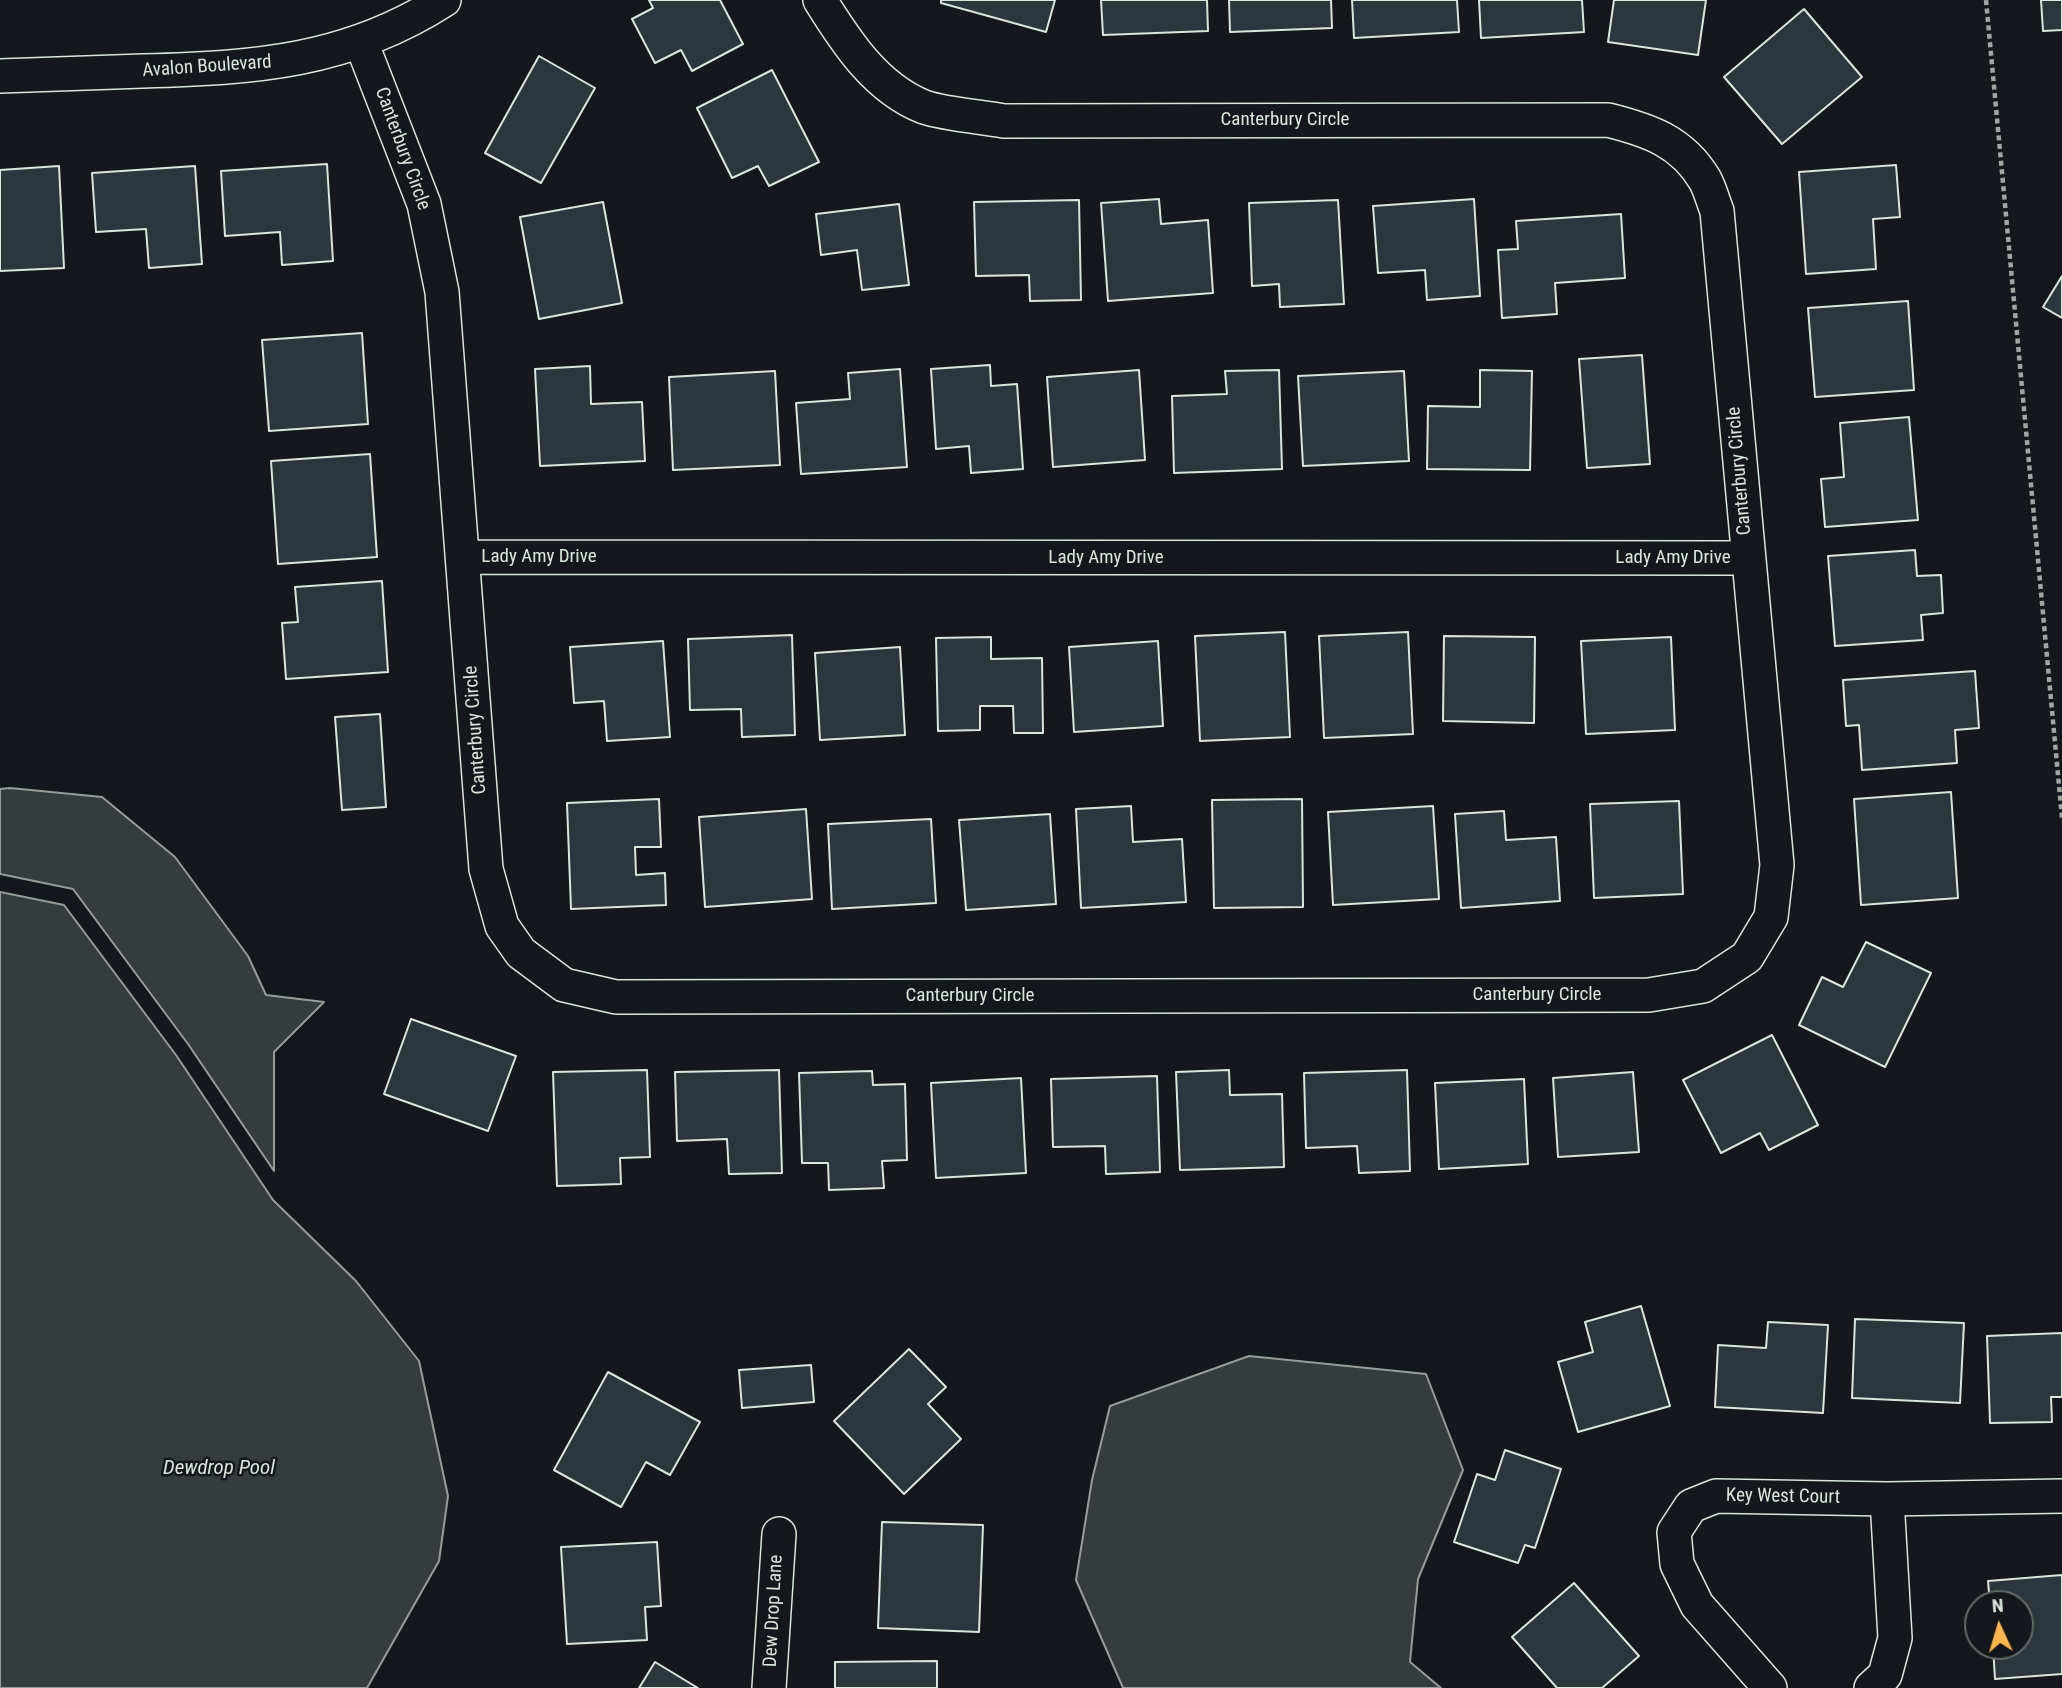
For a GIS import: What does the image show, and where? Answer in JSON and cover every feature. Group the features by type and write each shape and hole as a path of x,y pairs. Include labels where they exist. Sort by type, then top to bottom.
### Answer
{"street":[{"name":"Avalon Boulevard","path":"0,76 227,69 295,60 361,42 422,14 443,0"},
{"name":"Canterbury Circle","path":"361,42 424,204 442,292 486,869 502,926 521,953 564,985 615,997 1649,995 1703,986 1747,957 1771,917 1777,865 1717,211 1704,179 1678,148 1648,130 1608,120 1004,121 925,107 885,85 845,40 820,0"},
{"name":"Lady Amy Drive","path":"463,557 1748,558"},
{"name":"Key West Court","path":"1770,1688 1697,1605 1677,1564 1674,1532 1690,1506 1716,1496 1887,1499 2062,1496"},
{"path":"1871,1688 1885,1675 1895,1639 1887,1499"},
{"name":"Dew Drop Lane","path":"769,1688 779,1534"}],"path":[{"path":"1986,0 2062,818"}],"water":[{"path":"0,789 102,797 175,857 248,956 266,995 324,1002 274,1052 274,1171 188,1044 73,889 0,874"},
{"name":"Dewdrop Pool","path":"0,892 64,905 176,1055 273,1200 356,1281 419,1361 448,1496 439,1561 367,1688 0,1688"},
{"path":"1249,1356 1426,1374 1463,1470 1418,1579 1410,1662 1441,1688 1123,1688 1076,1580 1092,1480 1110,1406"}],"building":[{"path":"649,0 720,0 743,44 692,71 681,50 655,63 632,19 653,8"},
{"path":"941,0 1055,0 1046,32 941,3"},
{"path":"1101,0 1207,0 1208,31 1103,35"},
{"path":"1229,0 1331,0 1332,28 1230,32"},
{"path":"1352,0 1457,0 1459,32 1354,38"},
{"path":"1479,0 1582,0 1584,32 1481,38"},
{"path":"1614,0 1706,0 1698,55 1608,42"},
{"path":"2041,0 2062,0 2062,30 2043,31"},
{"path":"1804,9 1862,77 1782,144 1724,77"},
{"path":"539,56 595,88 541,183 485,153"},
{"path":"772,70 819,162 769,186 758,166 732,178 697,108"},
{"path":"327,164 333,261 282,265 280,232 225,236 221,171"},
{"path":"1896,165 1900,217 1873,219 1876,269 1806,274 1799,172"},
{"path":"59,166 64,268 0,271 0,170"},
{"path":"195,166 202,264 149,268 146,229 96,232 92,173"},
{"path":"1159,199 1161,224 1208,220 1213,293 1108,301 1101,203"},
{"path":"1474,199 1480,296 1427,300 1425,270 1378,273 1373,206"},
{"path":"1079,200 1081,300 1030,301 1029,275 976,276 974,202"},
{"path":"1338,200 1344,304 1280,307 1279,284 1252,286 1249,203"},
{"path":"603,202 622,303 539,319 520,217"},
{"path":"899,204 909,285 862,290 857,250 821,255 816,214"},
{"path":"1621,214 1625,278 1555,283 1557,314 1502,318 1498,250 1518,249 1516,221"},
{"path":"2062,276 2062,318 2043,307"},
{"path":"1908,301 1914,390 1815,397 1808,308"},
{"path":"362,333 368,424 269,431 262,340"},
{"path":"1642,355 1650,464 1587,468 1579,359"},
{"path":"990,365 991,386 1017,384 1023,469 971,473 969,446 936,449 931,369"},
{"path":"590,366 591,404 642,402 645,461 540,466 535,369"},
{"path":"900,369 907,467 801,474 796,403 850,399 848,373"},
{"path":"1139,370 1145,460 1053,467 1047,377"},
{"path":"1279,370 1282,469 1174,473 1172,396 1227,394 1225,371"},
{"path":"1480,370 1532,371 1530,470 1427,469 1428,406 1480,407"},
{"path":"775,371 780,465 673,470 669,377"},
{"path":"1404,371 1409,461 1303,466 1298,376"},
{"path":"1909,417 1918,520 1825,527 1821,479 1844,477 1840,423"},
{"path":"370,454 377,557 278,564 271,461"},
{"path":"1915,550 1917,576 1941,575 1943,613 1921,615 1923,640 1835,646 1828,556"},
{"path":"382,581 388,672 286,679 282,623 298,622 295,587"},
{"path":"1285,632 1290,737 1200,741 1195,636"},
{"path":"1408,632 1413,734 1324,738 1319,636"},
{"path":"792,635 795,735 742,737 741,709 690,710 688,639"},
{"path":"1444,636 1535,637 1534,723 1443,721"},
{"path":"991,637 991,659 1042,658 1043,733 1014,733 1013,706 980,706 980,730 938,731 936,638"},
{"path":"1671,637 1675,730 1586,734 1581,641"},
{"path":"663,641 670,737 607,741 604,701 574,703 570,647"},
{"path":"1158,641 1163,726 1074,732 1069,647"},
{"path":"900,647 905,735 820,740 815,653"},
{"path":"1975,671 1979,728 1955,730 1957,763 1862,770 1859,725 1846,726 1843,680"},
{"path":"380,714 386,807 342,810 335,717"},
{"path":"1951,792 1958,898 1861,905 1854,799"},
{"path":"659,799 661,847 635,847 636,875 665,873 666,905 571,909 567,803"},
{"path":"1302,799 1303,907 1214,908 1212,800"},
{"path":"1679,801 1683,894 1594,898 1590,804"},
{"path":"1131,806 1133,842 1182,839 1186,902 1081,908 1076,809"},
{"path":"1433,806 1439,899 1333,905 1328,812"},
{"path":"806,809 812,899 705,907 699,817"},
{"path":"1504,811 1506,840 1556,837 1560,901 1461,908 1455,814"},
{"path":"1050,814 1056,904 966,910 959,820"},
{"path":"931,819 936,903 832,909 828,824"},
{"path":"1866,942 1931,973 1885,1067 1799,1025 1822,977 1843,987"},
{"path":"411,1019 516,1056 488,1131 384,1094"},
{"path":"1772,1035 1818,1125 1769,1150 1760,1133 1721,1153 1683,1080"},
{"path":"647,1070 650,1157 620,1158 621,1184 557,1186 553,1072"},
{"path":"779,1070 782,1173 729,1174 727,1139 677,1141 675,1072"},
{"path":"1229,1070 1230,1095 1282,1094 1284,1167 1180,1170 1176,1072"},
{"path":"1407,1070 1410,1171 1359,1173 1357,1146 1306,1148 1304,1073"},
{"path":"872,1071 873,1085 905,1084 907,1160 882,1161 884,1188 829,1190 828,1163 802,1163 799,1073"},
{"path":"1633,1072 1639,1152 1558,1157 1553,1078"},
{"path":"1157,1076 1160,1172 1106,1174 1105,1146 1053,1147 1051,1079"},
{"path":"1021,1078 1026,1173 936,1178 931,1083"},
{"path":"1524,1079 1528,1164 1439,1169 1435,1083"},
{"path":"1641,1306 1670,1406 1578,1432 1558,1362 1593,1352 1585,1322"},
{"path":"1855,1319 1964,1323 1960,1403 1852,1398"},
{"path":"1768,1322 1828,1325 1823,1413 1715,1407 1718,1345 1766,1348"},
{"path":"2062,1333 2062,1397 2051,1397 2052,1422 1990,1423 1987,1336"},
{"path":"909,1349 946,1387 928,1404 961,1439 904,1494 834,1421"},
{"path":"811,1365 814,1402 742,1408 739,1370"},
{"path":"608,1372 700,1422 670,1475 646,1462 621,1507 554,1470"},
{"path":"1505,1450 1561,1469 1535,1548 1525,1545 1518,1563 1454,1542 1477,1474 1495,1480"},
{"path":"882,1522 983,1525 979,1632 878,1628"},
{"path":"657,1542 661,1606 645,1607 647,1640 567,1644 561,1547"},
{"path":"2062,1575 2062,1674 1995,1679 1994,1660 2034,1660 2034,1590 1989,1590 1988,1581"},
{"path":"1574,1583 1639,1656 1602,1688 1557,1688 1512,1637"},
{"path":"937,1661 937,1688 835,1688 835,1662"},
{"path":"655,1662 698,1688 639,1688"}]}
